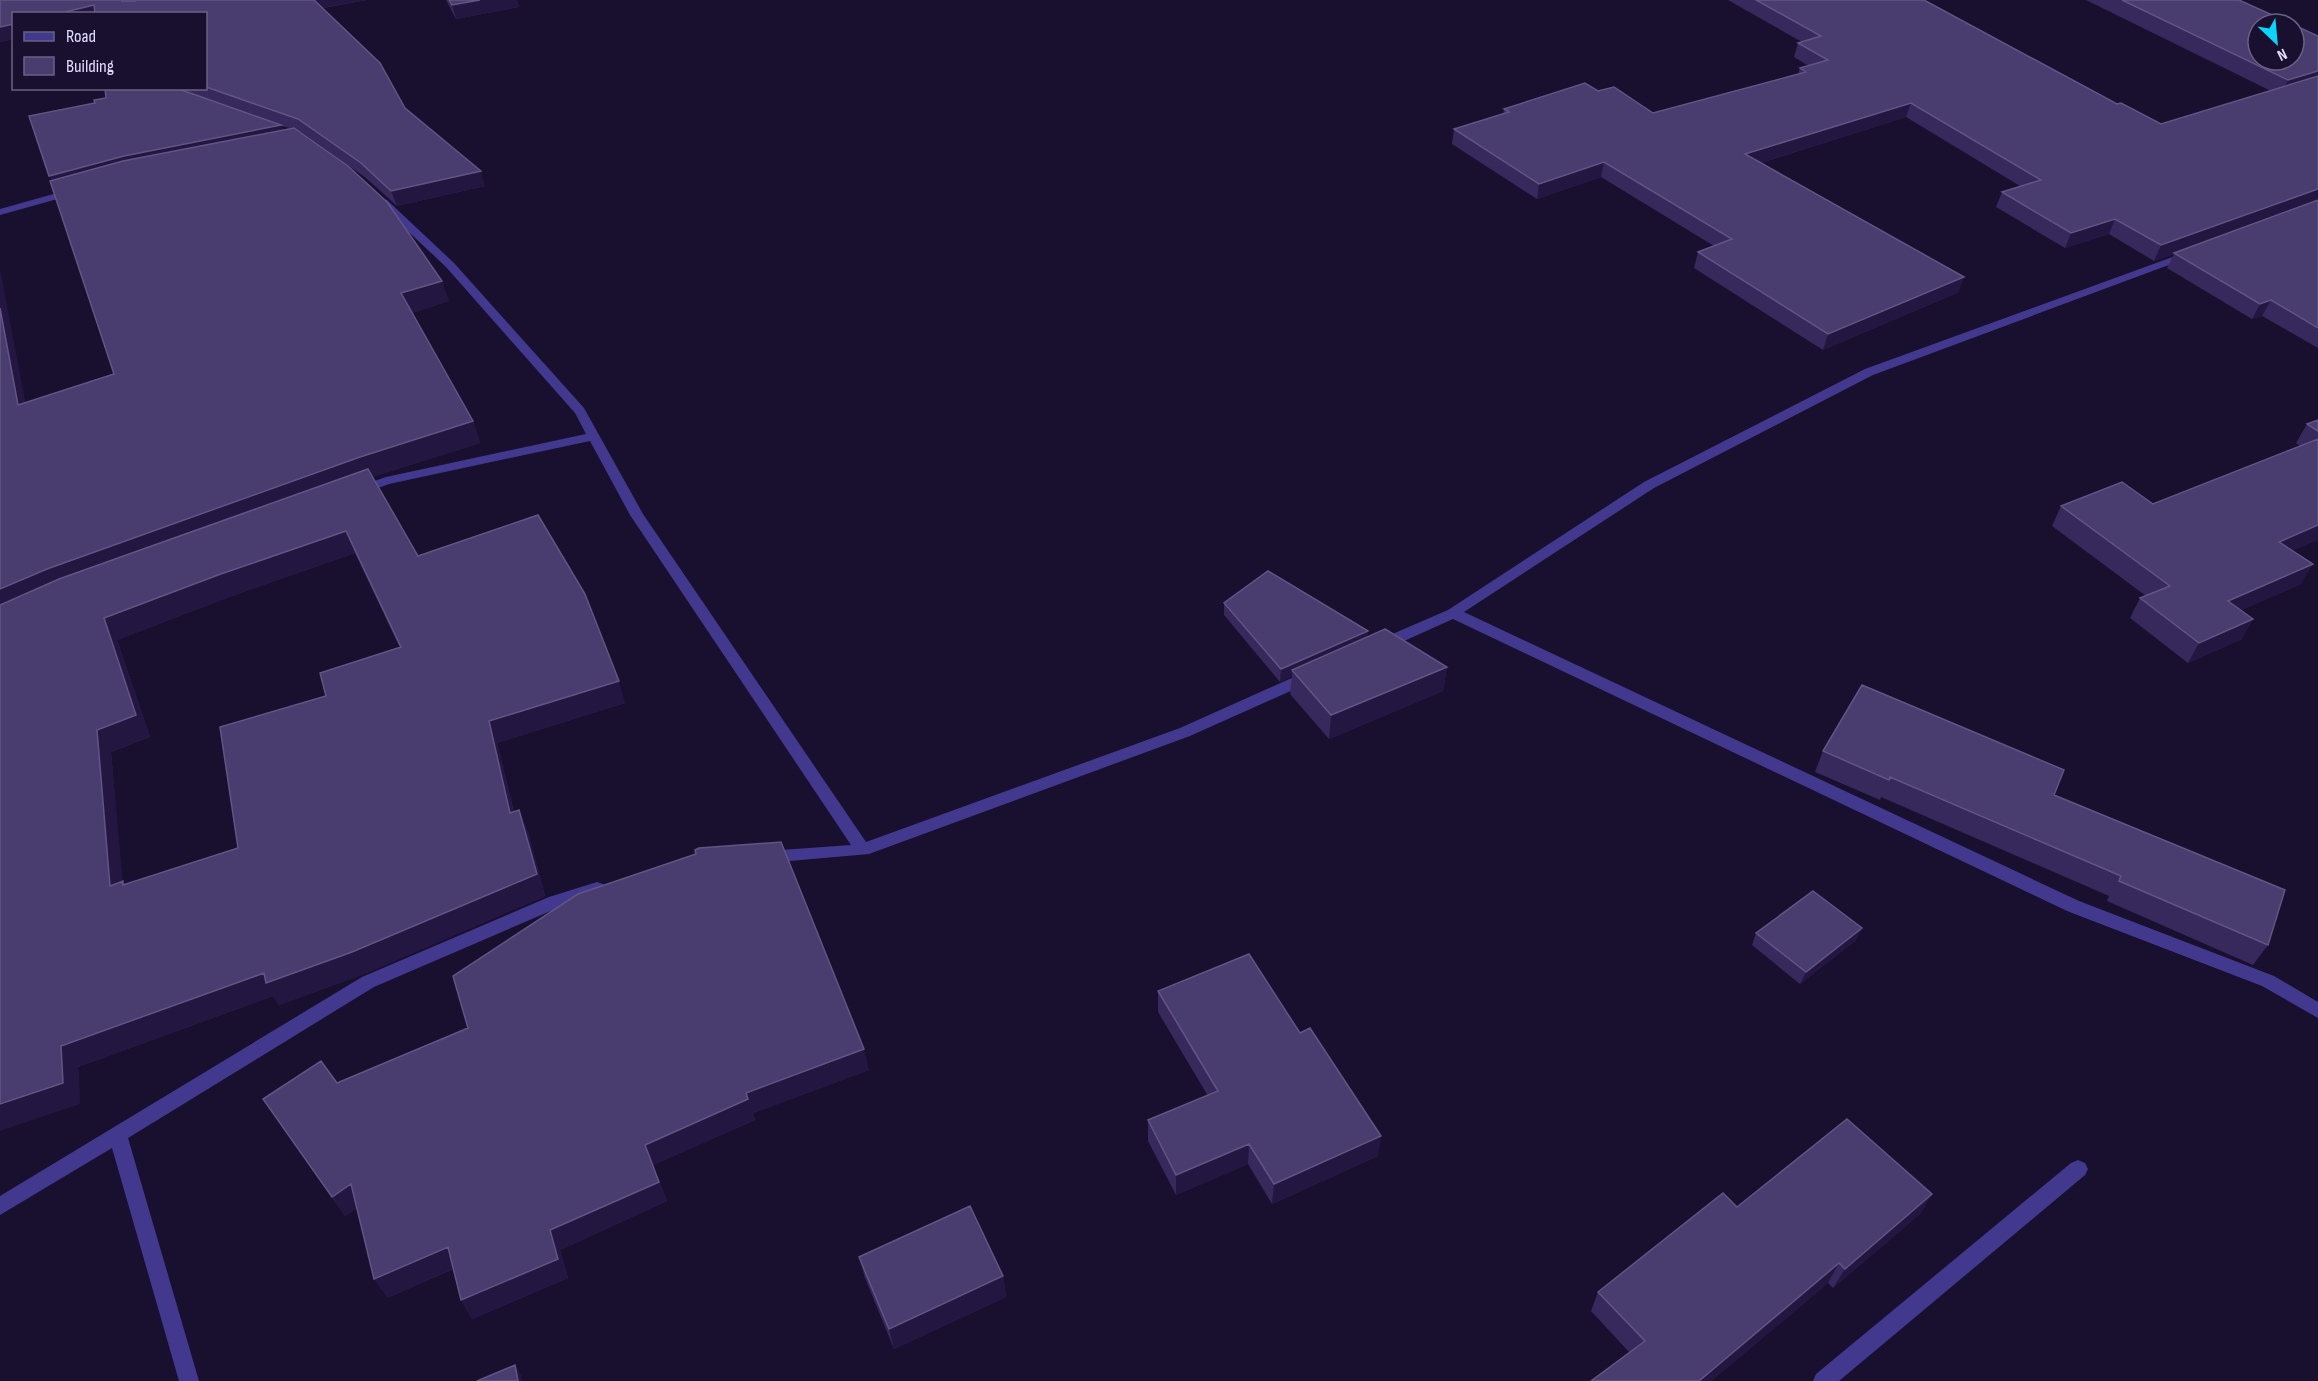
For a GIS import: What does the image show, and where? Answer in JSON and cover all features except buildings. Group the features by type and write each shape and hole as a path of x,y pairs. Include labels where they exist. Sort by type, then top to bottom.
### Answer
{"street":[{"path":"0,212 87,188"},
{"path":"369,189 450,265 580,411 637,515 863,850"},
{"path":"1368,651 1453,613 1649,485 1869,372 2206,247"},
{"path":"343,496 386,481 594,436"},
{"path":"1453,613 2073,906 2268,981 2318,1011"},
{"path":"749,858 863,850 1185,732 1325,670"},
{"path":"0,1206 368,982 555,902 612,884"},
{"path":"118,1134 189,1381"},
{"path":"1823,1381 2078,1169"}]}
